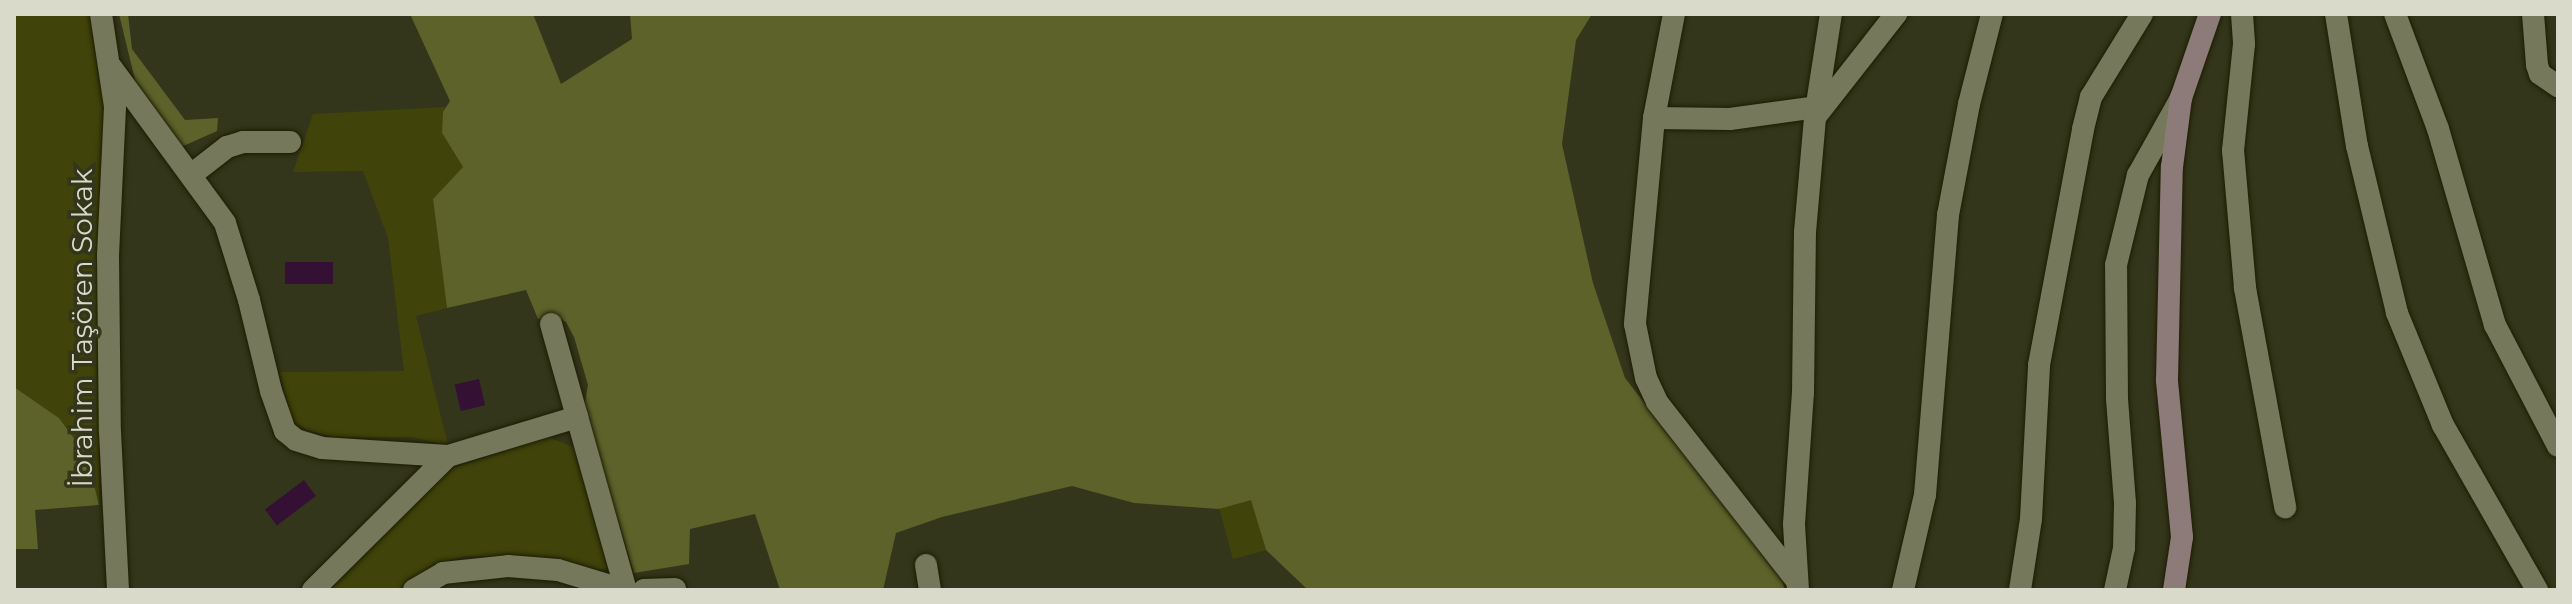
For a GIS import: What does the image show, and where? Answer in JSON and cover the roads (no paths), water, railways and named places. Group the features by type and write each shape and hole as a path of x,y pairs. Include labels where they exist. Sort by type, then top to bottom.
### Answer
{"main road":[{"path":"2174,590 2182,537 2168,407 2168,232 2174,137 2181,98 2210,14"}],"street":[{"name":"İbrahim Taşören Sokak","path":"101,14 111,67 115,131 108,255 110,432 118,590"},
{"path":"1674,14 1654,118 1635,324 1646,378 1657,402 1797,585"},
{"path":"1797,585 1794,524 1803,393 1805,232 1816,112 1831,14"},
{"path":"1654,118 1730,119 1816,112 1896,14"},
{"path":"1903,590 1925,495 1950,200 1969,104 1992,14"},
{"path":"2020,590 2031,519 2039,365 2083,129 2091,97 2142,14"},
{"path":"2242,14 2244,44 2233,150 2245,288 2285,507"},
{"path":"2336,14 2357,146 2397,313 2443,425 2537,590"},
{"path":"2395,14 2438,129 2495,325 2558,446"},
{"path":"2533,14 2540,74 2558,86"},
{"path":"111,67 153,129 216,208 232,242 271,391 285,431 296,440 322,448 448,456 577,417"},
{"path":"2115,590 2124,548 2125,503 2117,399 2116,265 2138,175 2181,98"},
{"path":"191,175 227,147 243,142 290,142"},
{"path":"551,324 625,590"},
{"path":"313,590 448,456"},
{"path":"926,565 930,590"},
{"path":"414,590 452,570 508,566 558,570 625,590"},
{"path":"644,590 675,589"}]}
